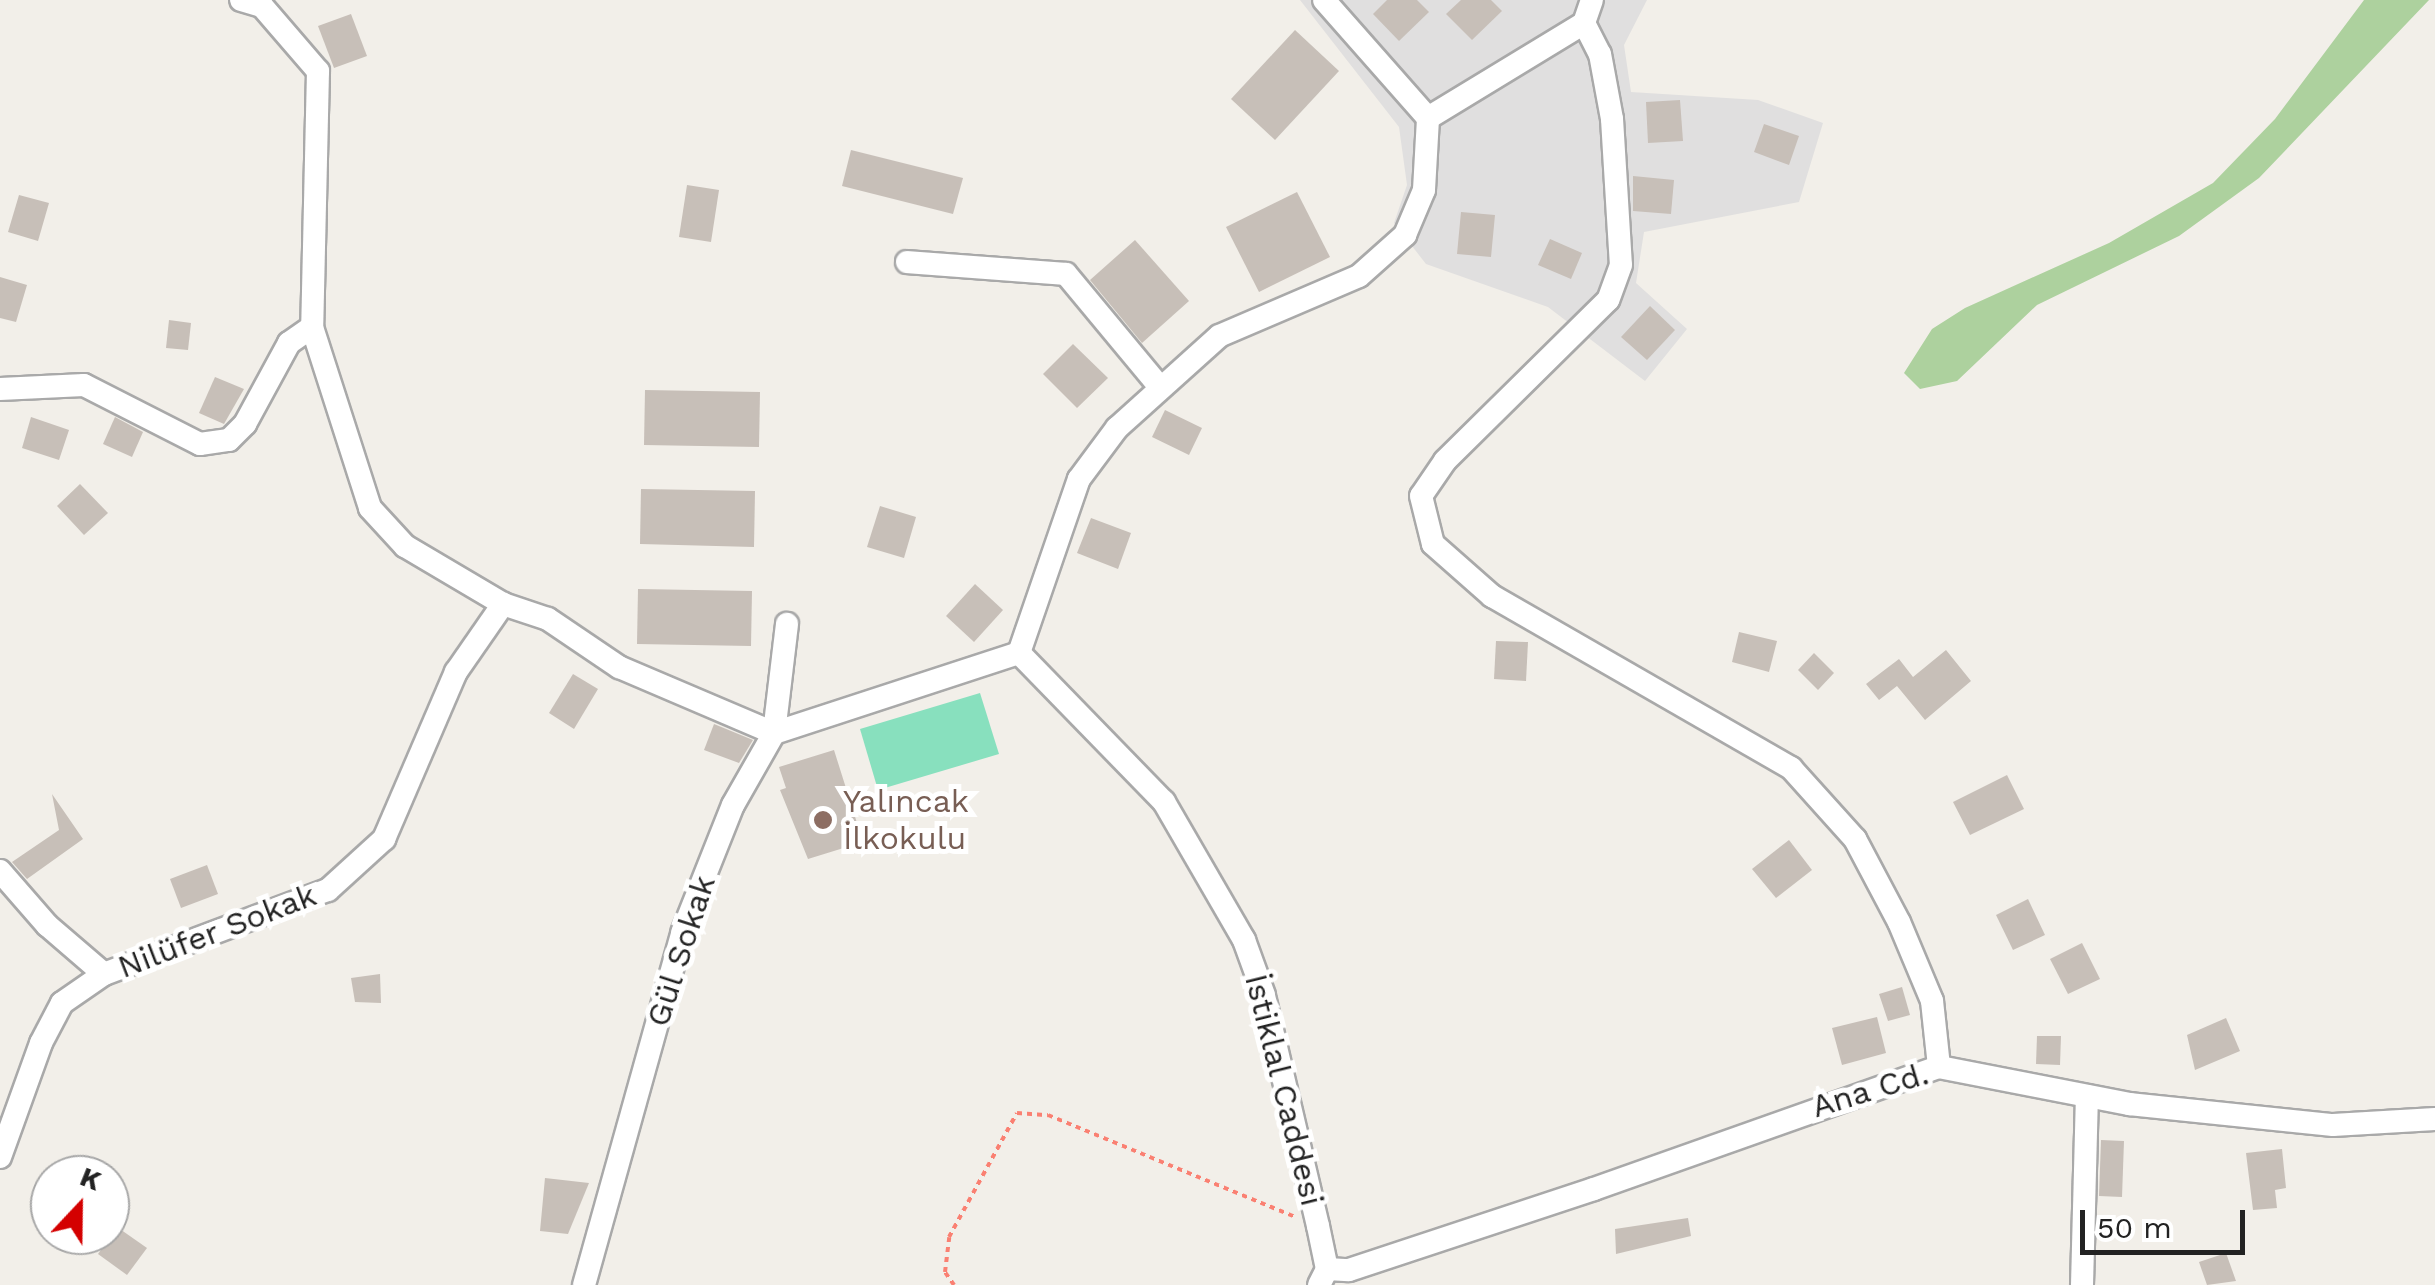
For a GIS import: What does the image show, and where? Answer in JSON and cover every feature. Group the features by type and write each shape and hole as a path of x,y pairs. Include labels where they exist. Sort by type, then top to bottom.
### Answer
{"street":[{"path":"256,2 318,71 312,327 370,508 405,546 503,604 548,619 619,667 774,733 1019,653 1080,479 1158,386 1219,336 1358,276 1406,235 1424,190 1428,118 1324,0"},
{"path":"1428,118 1584,23 1592,0"},
{"path":"1584,23 1600,54 1612,120 1622,266 1608,300 1429,484 1421,496 1433,544 1492,596 1791,768 1855,839 1899,922 1932,1000 1940,1067"},
{"path":"906,262 1066,274 1158,386"},
{"path":"0,389 84,385 200,444 229,440 245,424 289,343 312,327"},
{"name":"Nilüfer Sokak","path":"0,1158 40,1043 62,1003 104,974 328,890 384,839 456,672 503,604"},
{"name":"Gül Sokak","path":"584,1285 682,933 733,805 774,733 786,624"},
{"name":"İstiklal Caddesi","path":"1019,653 1164,802 1244,940 1264,996 1318,1226 1337,1277"},
{"path":"0,872 46,925 104,974"},
{"name":"Ana Cd.","path":"1337,1277 1940,1067 2087,1096 2333,1125 2435,1119"},
{"path":"2082,1285 2087,1096"}],"path":[{"path":"954,1285 945,1272 950,1237 1017,1114 1048,1115 1318,1226"}],"shaded area":[{"path":"1300,0 1647,0 1624,45 1631,92 1758,100 1823,123 1799,202 1644,232 1636,283 1687,329 1645,381 1548,307 1426,264 1394,223 1407,185 1399,127"}],"green space":[{"path":"2364,0 2429,0 2259,178 2179,236 2037,305 1957,381 1920,389 1904,373 1932,329 1965,308 2109,243 2213,183 2275,119"},
{"path":"980,693 999,754 878,790 860,729"}],"building":[{"path":"1387,0 1417,0 1429,12 1399,41 1373,14"},
{"path":"1461,0 1491,0 1502,11 1472,40 1446,14"},
{"path":"351,14 367,56 334,68 318,26"},
{"path":"1295,30 1339,71 1275,140 1231,99"},
{"path":"1680,100 1683,141 1648,143 1646,102"},
{"path":"1764,124 1799,136 1789,165 1754,152"},
{"path":"851,150 963,178 953,214 842,186"},
{"path":"1633,176 1674,180 1671,214 1633,211"},
{"path":"687,185 719,190 711,242 679,237"},
{"path":"1297,192 1330,257 1259,292 1226,227"},
{"path":"19,195 49,203 38,241 8,232"},
{"path":"1461,212 1495,215 1491,257 1457,254"},
{"path":"1550,239 1582,253 1571,279 1538,265"},
{"path":"1135,240 1189,301 1142,343 1090,280"},
{"path":"0,277 27,285 16,322 0,318"},
{"path":"1650,306 1675,330 1647,360 1621,337"},
{"path":"169,320 191,323 188,350 166,348"},
{"path":"1073,344 1108,378 1077,408 1043,374"},
{"path":"215,377 244,389 224,424 199,413"},
{"path":"645,390 760,392 759,447 644,445"},
{"path":"1165,410 1202,428 1189,455 1152,437"},
{"path":"31,417 69,430 59,460 22,448"},
{"path":"115,417 143,432 132,457 103,444"},
{"path":"80,484 108,513 84,535 57,506"},
{"path":"641,489 755,491 754,547 640,544"},
{"path":"880,506 916,517 904,558 867,547"},
{"path":"1091,518 1131,533 1118,569 1077,553"},
{"path":"975,584 1003,610 974,642 946,616"},
{"path":"638,589 752,591 751,646 637,644"},
{"path":"1739,632 1777,641 1769,672 1732,662"},
{"path":"1496,641 1528,642 1526,681 1494,679"},
{"path":"1946,650 1971,681 1925,720 1897,686 1879,700 1866,684 1899,659 1913,677"},
{"path":"1814,653 1834,673 1818,690 1798,670"},
{"path":"573,674 598,689 574,729 549,713"},
{"path":"714,724 753,740 739,763 704,750"},
{"path":"834,750 863,842 808,859 780,790 786,788 779,767"},
{"path":"2007,775 2024,809 1970,835 1953,802"},
{"path":"52,794 83,839 27,879 12,862 59,830"},
{"path":"1789,840 1812,870 1776,898 1752,869"},
{"path":"207,865 218,894 181,908 170,879"},
{"path":"2028,899 2045,935 2013,950 1996,915"},
{"path":"2082,943 2100,979 2068,994 2050,959"},
{"path":"380,974 381,1003 355,1002 351,978"},
{"path":"1902,987 1910,1015 1888,1021 1879,994"},
{"path":"1877,1017 1886,1053 1842,1065 1832,1028"},
{"path":"2226,1018 2240,1051 2195,1070 2187,1035"},
{"path":"2037,1036 2061,1036 2060,1065 2036,1064"},
{"path":"2101,1140 2124,1141 2122,1197 2099,1196"},
{"path":"2282,1149 2286,1188 2275,1190 2277,1208 2253,1210 2246,1153"},
{"path":"545,1178 589,1183 568,1234 540,1231"},
{"path":"1688,1218 1691,1236 1616,1254 1615,1229"},
{"path":"130,1236 147,1248 127,1275 99,1255 130,1255"},
{"path":"2226,1253 2236,1281 2207,1285 2199,1262"}],"place":[{"name":"Yalıncak İlkokulu","path":"823,820"}]}
